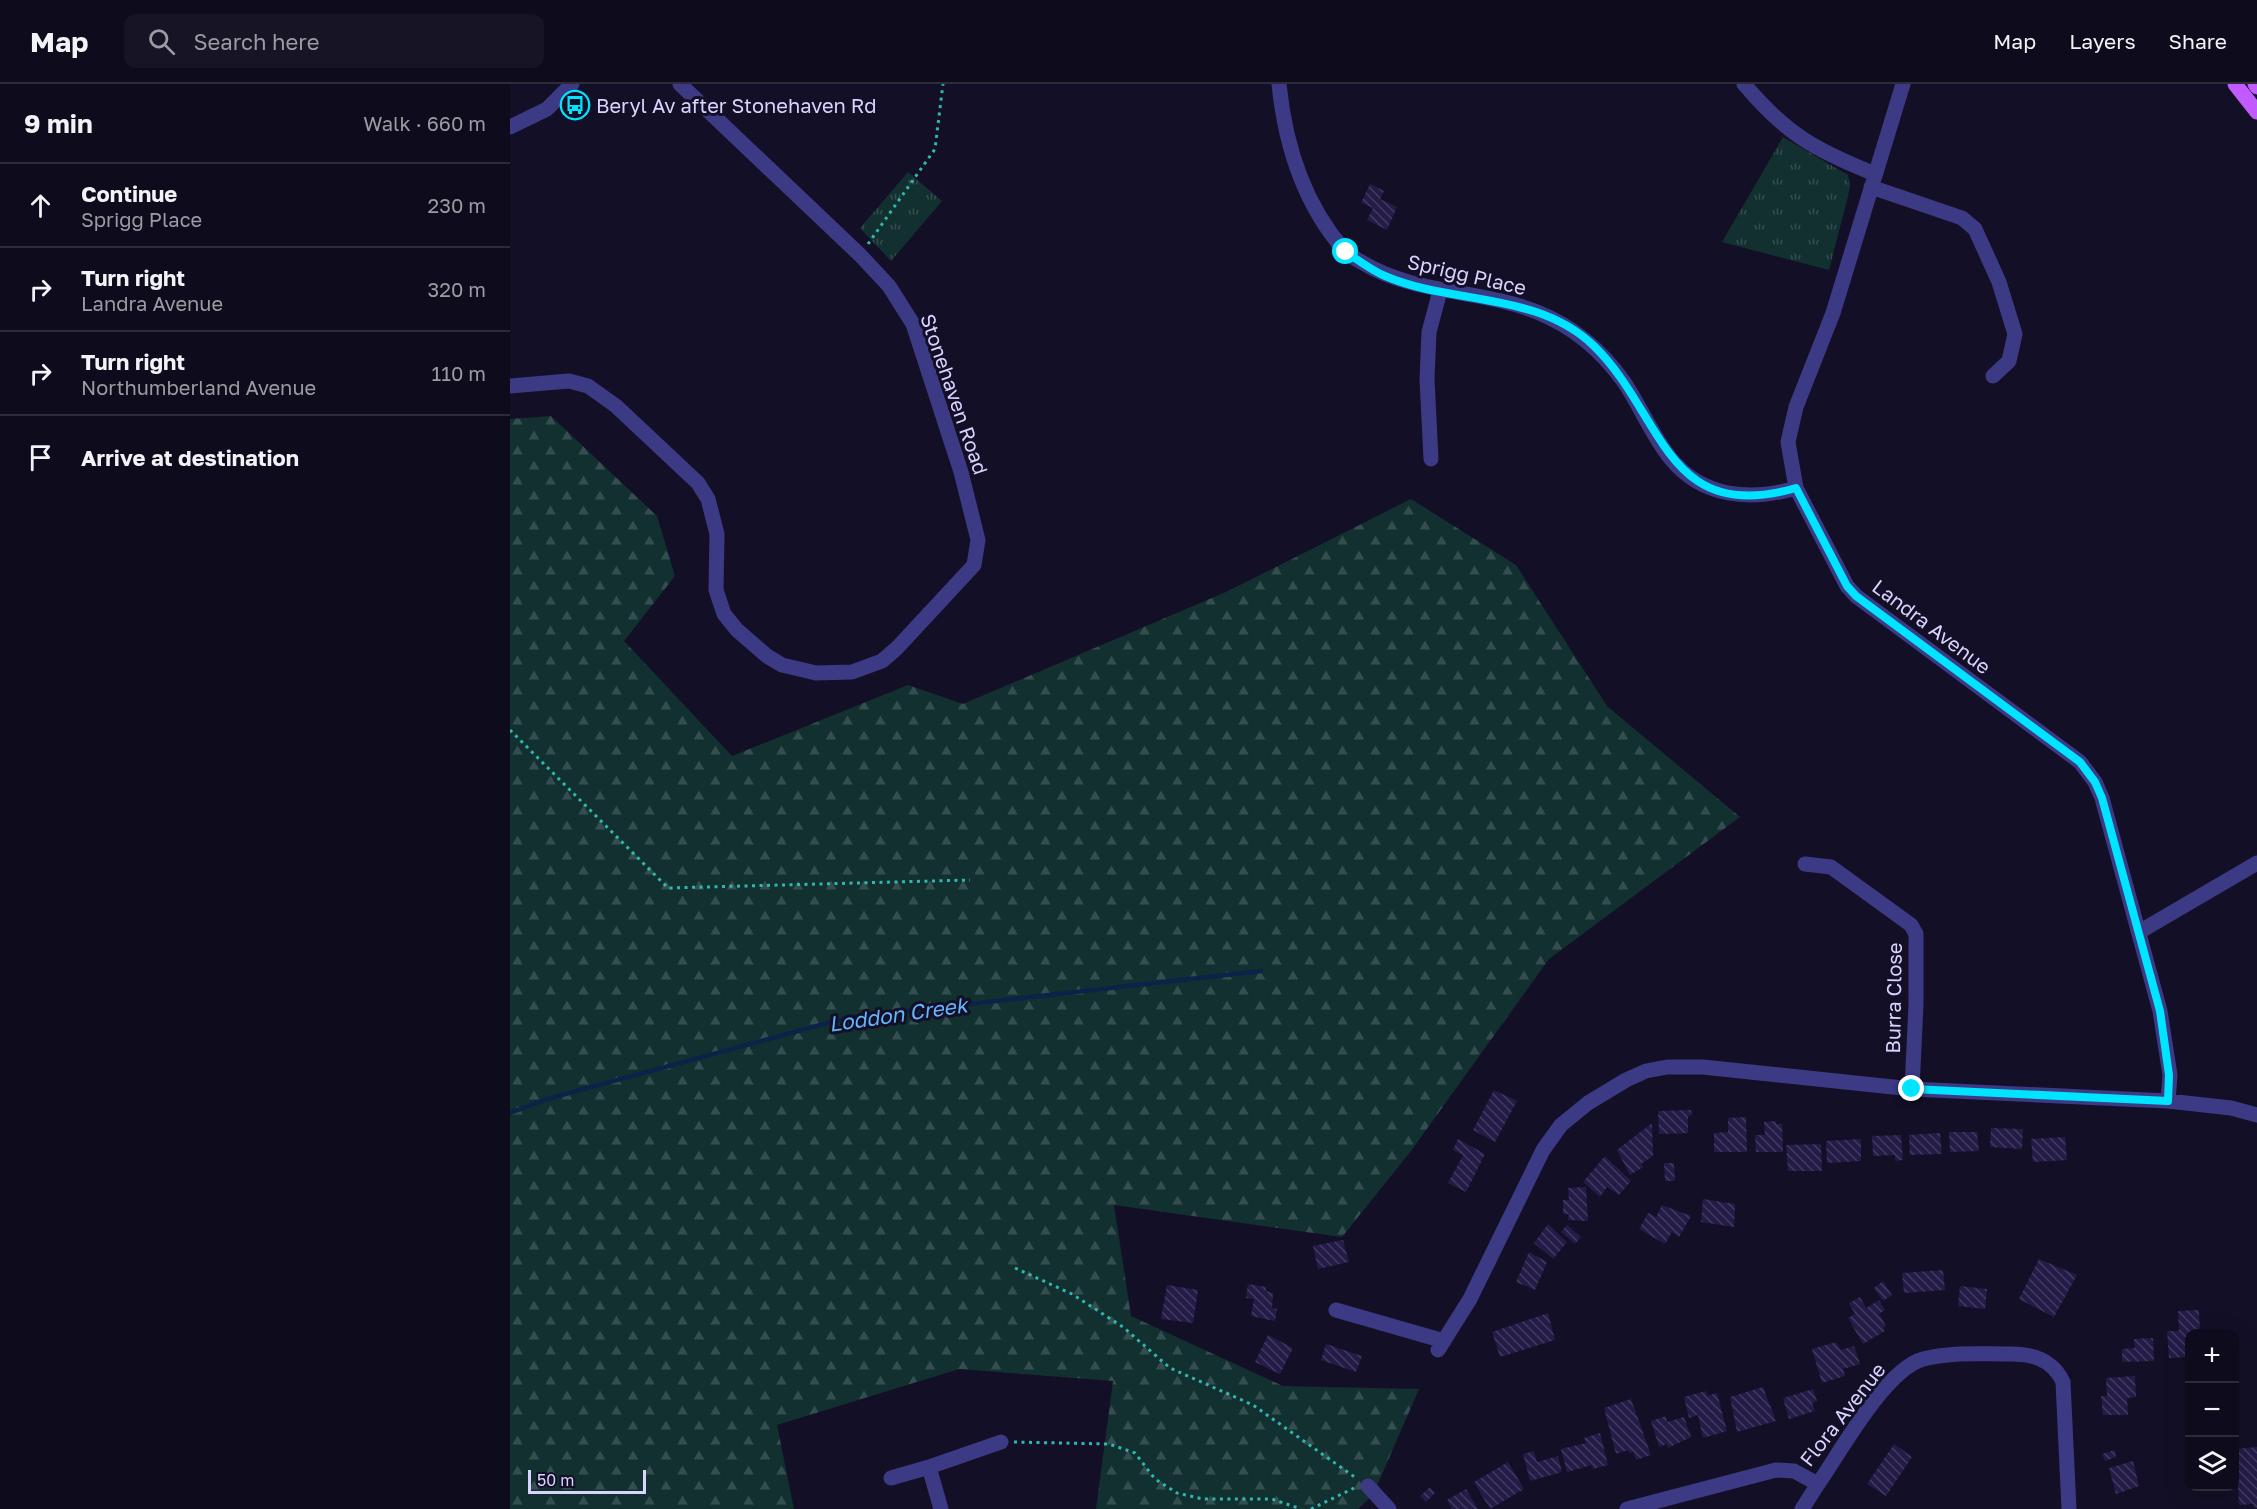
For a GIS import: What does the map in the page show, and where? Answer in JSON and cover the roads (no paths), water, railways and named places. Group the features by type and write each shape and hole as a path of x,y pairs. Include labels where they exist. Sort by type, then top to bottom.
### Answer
{"main road":[{"path":"2235,84 2257,112"}],"street":[{"path":"510,127 547,109 572,84"},
{"name":"Stonehaven Road","path":"510,386 558,380 588,386 616,406 698,483 715,519 716,590 724,614 752,644 782,665 816,673 852,672 866,669 882,661 897,648 974,565 978,540 961,472 913,324 889,286 860,255 680,84"},
{"name":"Sprigg Place","path":"1279,84 1292,158 1317,214 1346,252 1385,276 1440,291 1490,299 1535,311 1560,323 1593,346 1623,381 1673,461 1696,479 1724,494 1742,496 1796,488"},
{"path":"1744,84 1768,113 1794,135 1873,180 1962,218 1975,229 1999,282 2015,334 2009,361 1993,376"},
{"name":"Landra Avenue","path":"1903,84 1833,313 1790,426 1790,464 1796,488 1847,586 1856,596 2080,762 2095,782 2102,798 2160,1011 2169,1075 2168,1101"},
{"path":"1431,459 1427,379 1429,332 1440,291"},
{"path":"2139,932 2257,863"},
{"name":"Burra Close","path":"1806,864 1831,867 1911,925 1916,934 1916,1005 1912,1089"},
{"path":"1336,1310 1441,1345 1470,1299 1543,1150 1561,1125 1588,1103 1646,1071 1667,1067 1703,1067 1912,1089 2168,1101 2231,1108 2257,1115"},
{"name":"Flora Avenue","path":"1627,1509 1776,1470 1794,1471 1818,1484 1892,1379 1909,1366 1921,1360 1944,1355 2019,1354 2043,1359 2059,1373 2063,1382 2069,1509"},
{"path":"891,1478 1001,1442"},
{"path":"929,1467 941,1509"},
{"path":"1802,1509 1818,1484"},
{"path":"1368,1486 1389,1509"}],"waterway":[{"name":"Loddon Creek","path":"510,1113 547,1099 846,1018 1261,971"}],"place":[{"name":"Beryl Av after Stonehaven Rd","path":"575,105"}]}
